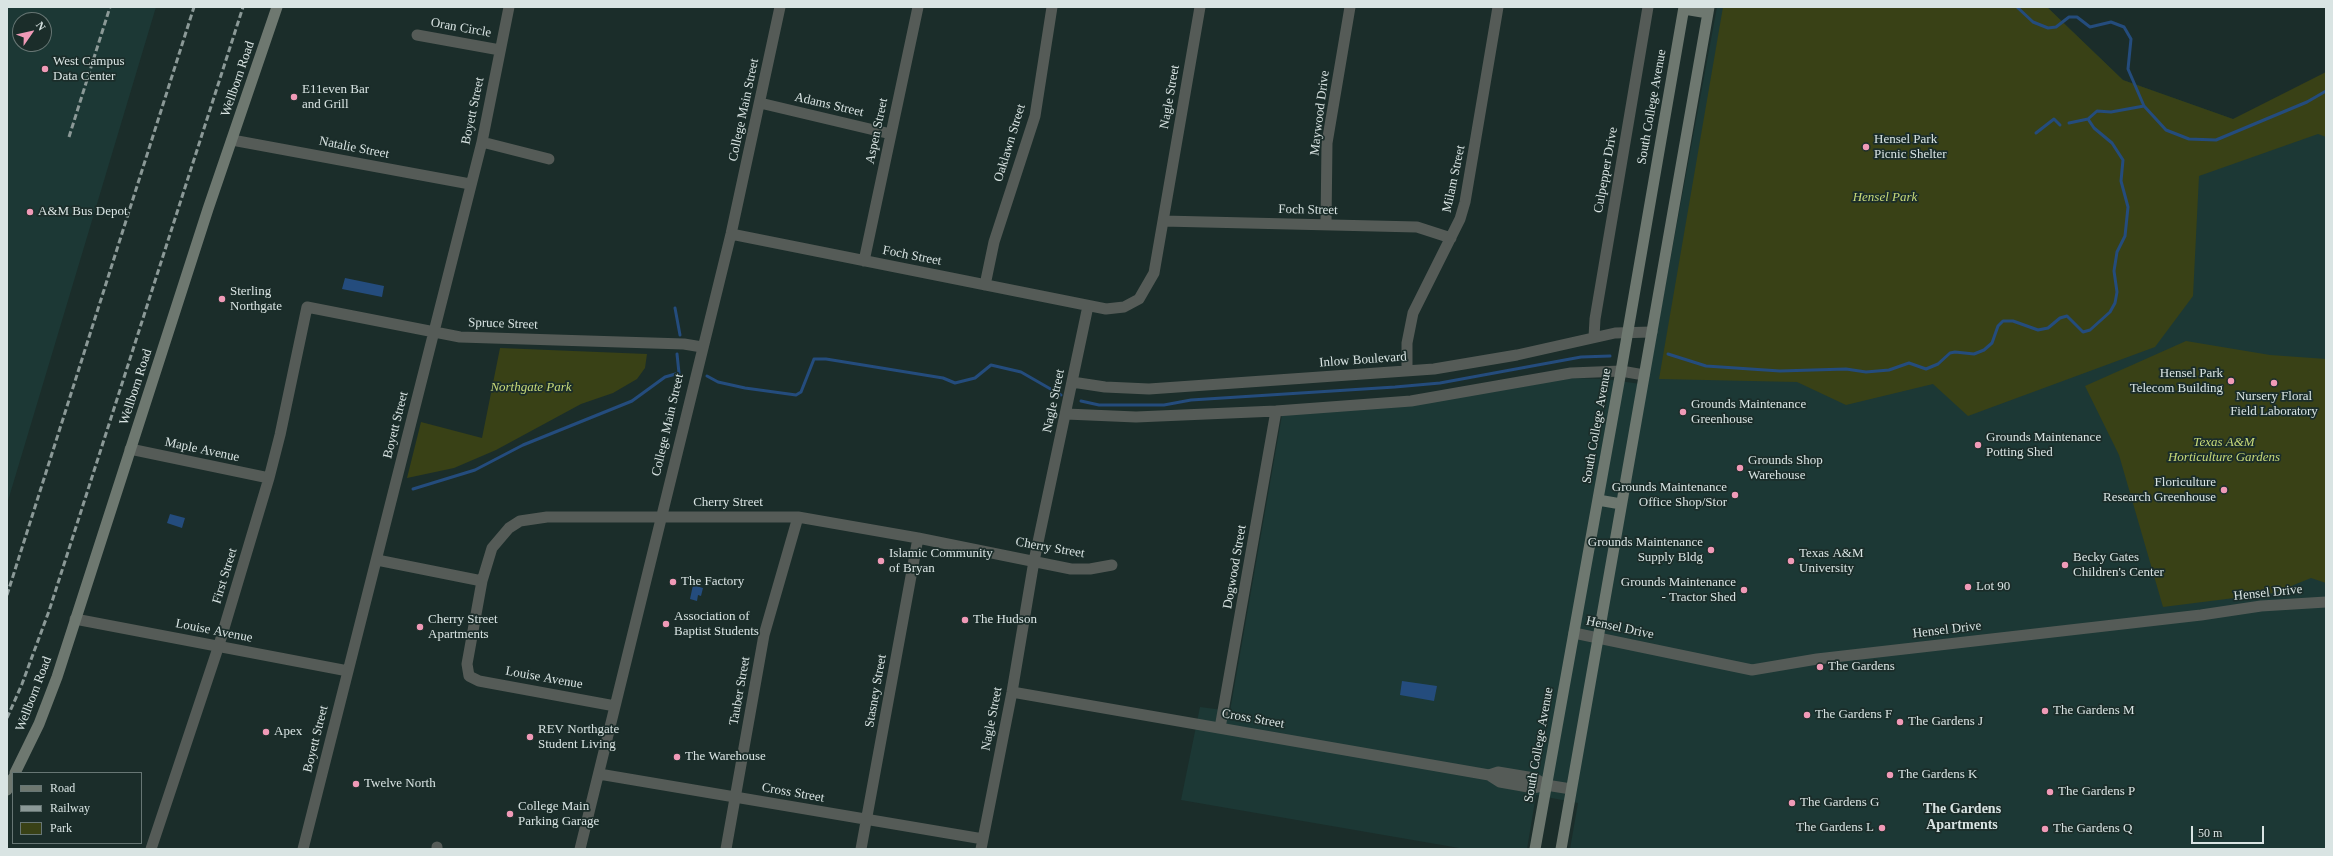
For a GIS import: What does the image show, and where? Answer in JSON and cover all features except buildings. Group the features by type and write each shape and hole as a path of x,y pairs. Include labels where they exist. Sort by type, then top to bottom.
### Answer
{"main road":[{"name":"Wellborn Road","path":"16,772 49,699 130,449 277,7"},
{"path":"1561,849 1708,10 1684,8"},
{"name":"South College Avenue","path":"1535,849 1621,372 1684,8"},
{"path":"1598,500 1621,504"},
{"path":"7,790 12,780"}],"street":[{"name":"Boyett Street","path":"303,849 377,560 470,184 482,142 509,7"},
{"name":"College Main Street","path":"580,849 702,347 731,234 780,7"},
{"name":"Aspen Street","path":"864,261 918,7"},
{"name":"Oaklawn Street","path":"985,285 994,242 1035,116 1052,7"},
{"name":"Nagle Street","path":"982,844 1012,692 1034,561 1088,306 1106,310 1124,307 1139,299 1154,273 1200,7"},
{"name":"Maywood Drive","path":"1326,224 1327,143 1350,7"},
{"name":"Milam Street","path":"1408,371 1407,343 1413,313 1460,219 1465,202 1498,7"},
{"name":"Culpepper Drive","path":"1594,338 1595,319 1648,7"},
{"name":"Oran Circle","path":"417,35 500,50"},
{"name":"Adams Street","path":"760,103 891,134"},
{"name":"Natalie Street","path":"232,140 470,184"},
{"path":"482,142 549,159"},
{"name":"Foch Street","path":"1163,221 1416,227 1451,238"},
{"name":"Foch Street","path":"731,234 1088,306"},
{"name":"Spruce Street","path":"307,307 460,337 684,344 702,347"},
{"name":"First Street","path":"151,849 219,645 269,478 280,435 307,307"},
{"name":"Inlow Boulevard","path":"1072,382 1105,387 1149,389 1408,371 1484,361 1627,331 1652,332"},
{"path":"1066,414 1156,417 1276,411 1411,401 1557,375 1621,372 1644,375"},
{"name":"Dogwood Street","path":"1220,728 1276,411"},
{"name":"Maple Avenue","path":"130,449 269,478"},
{"name":"Cherry Street","path":"469,676 467,664 482,581 492,548 504,532 520,521 547,517 798,517 918,538 1071,569 1090,569 1112,565"},
{"name":"Tauber Street","path":"726,849 764,635 798,517"},
{"name":"Stasney Street","path":"861,849 918,538"},
{"path":"377,560 482,581"},
{"name":"Hensel Drive","path":"1574,633 1752,670 1817,659 2194,616 2261,606 2326,602"},
{"name":"Louise Avenue","path":"75,620 219,645 348,671"},
{"name":"Louise Avenue","path":"469,676 479,681 615,706"},
{"name":"Cross Street","path":"1012,692 1489,775 1500,782 1505,783 1534,788 1546,785 1571,789"},
{"name":"Cross Street","path":"598,774 866,820 982,844"}],"shaded area":[{"path":"7,7 156,7 7,504"},
{"name":"Texas A&M University","path":"1717,7 2047,7 2123,80 2233,119 2326,106 2326,849 1570,849 1578,803 1536,795 1527,849 1465,849 1181,800 1200,707 1230,711 1282,415 1568,378 1606,379 1647,385"}],"green space":[{"name":"Hensel Park","path":"1723,7 2047,7 2123,80 2233,119 2326,72 2326,137 2318,134 2199,176 2193,296 2155,347 1968,416 1933,384 1846,405 1797,382 1659,379"},
{"name":"Texas A&M Horticulture Gardens","path":"2186,341 2270,355 2326,359 2326,583 2311,578 2274,593 2163,607 2119,455 2085,386"},
{"name":"Northgate Park","path":"500,348 647,354 645,368 637,379 613,393 581,404 496,450 454,468 407,478 421,422 482,438"}],"water":[{"path":"345,278 384,286 382,297 342,289"},
{"path":"170,514 185,518 182,528 167,523"},
{"path":"693,585 703,588 701,596 698,595 697,601 690,599"},
{"path":"1402,681 1437,686 1434,701 1400,695"}],"waterway":[{"path":"2017,7 2033,22 2048,28 2056,27 2069,17 2077,17 2090,27 2111,22 2124,27 2131,39 2128,69 2144,106 2166,130 2189,139 2216,140 2307,102 2326,91"},
{"path":"1668,354 1706,366 1780,371 1846,369 1866,372 1889,370 1909,363 1926,369 1938,364 1950,353 1955,352 1974,354 1984,350 1992,343 1998,326 2003,321 2013,321 2038,330 2048,328 2060,318 2067,316 2083,332 2090,330 2110,312 2115,303 2117,292 2114,271 2117,252 2125,236 2128,207 2121,181 2123,160 2112,143 2094,128 2088,119 2097,111 2111,112 2144,106"},
{"path":"2036,133 2054,119 2060,125"},
{"path":"2069,123 2088,119"},
{"path":"675,308 680,335"},
{"path":"413,489 475,470 523,445 632,401 665,377 679,373 677,354"},
{"path":"1081,401 1099,405 1164,405 1191,400 1395,387 1440,383 1581,357 1610,356"},
{"path":"707,376 718,382 745,388 796,395 801,392 814,359 826,359 943,378 955,383 975,378 991,365 1021,372 1061,395"}],"railway":[{"path":"69,137 110,7"},
{"path":"7,595 194,7"},
{"path":"7,718 22,684 49,611 243,7"}],"place":[{"name":"West Campus Data Center","path":"45,69"},
{"name":"E11even Bar and Grill","path":"294,97"},
{"name":"Hensel Park Picnic Shelter","path":"1866,147"},
{"name":"A&M Bus Depot","path":"30,212"},
{"name":"Sterling Northgate","path":"222,299"},
{"name":"Hensel Park Telecom Building","path":"2231,381"},
{"name":"Nursery Floral Field Laboratory","path":"2274,383"},
{"name":"Grounds Maintenance Greenhouse","path":"1683,412"},
{"name":"Grounds Maintenance Potting Shed","path":"1978,445"},
{"name":"Grounds Shop Warehouse","path":"1740,468"},
{"name":"Floriculture Research Greenhouse","path":"2224,490"},
{"name":"Grounds Maintenance Office Shop/Stor","path":"1735,495"},
{"name":"Grounds Maintenance Supply Bldg","path":"1711,550"},
{"name":"Islamic Community of Bryan","path":"881,561"},
{"name":"Texas A&M University","path":"1791,561"},
{"name":"Becky Gates Children's Center","path":"2065,565"},
{"name":"The Factory","path":"673,582"},
{"name":"Lot 90","path":"1968,587"},
{"name":"Grounds Maintenance - Tractor Shed","path":"1744,590"},
{"name":"The Hudson","path":"965,620"},
{"name":"Association of Baptist Students","path":"666,624"},
{"name":"Cherry Street Apartments","path":"420,627"},
{"name":"The Gardens","path":"1820,667"},
{"name":"The Gardens M","path":"2045,711"},
{"name":"The Gardens F","path":"1807,715"},
{"name":"The Gardens J","path":"1900,722"},
{"name":"Apex","path":"266,732"},
{"name":"REV Northgate Student Living","path":"530,737"},
{"name":"The Warehouse","path":"677,757"},
{"name":"The Gardens K","path":"1890,775"},
{"name":"Twelve North","path":"356,784"},
{"name":"The Gardens P","path":"2050,792"},
{"name":"The Gardens G","path":"1792,803"},
{"name":"College Main Parking Garage","path":"510,814"},
{"name":"The Gardens L","path":"1882,828"},
{"name":"The Gardens Q","path":"2045,829"}],"district":[{"name":"The Gardens Apartments","path":"1962,818"}]}
